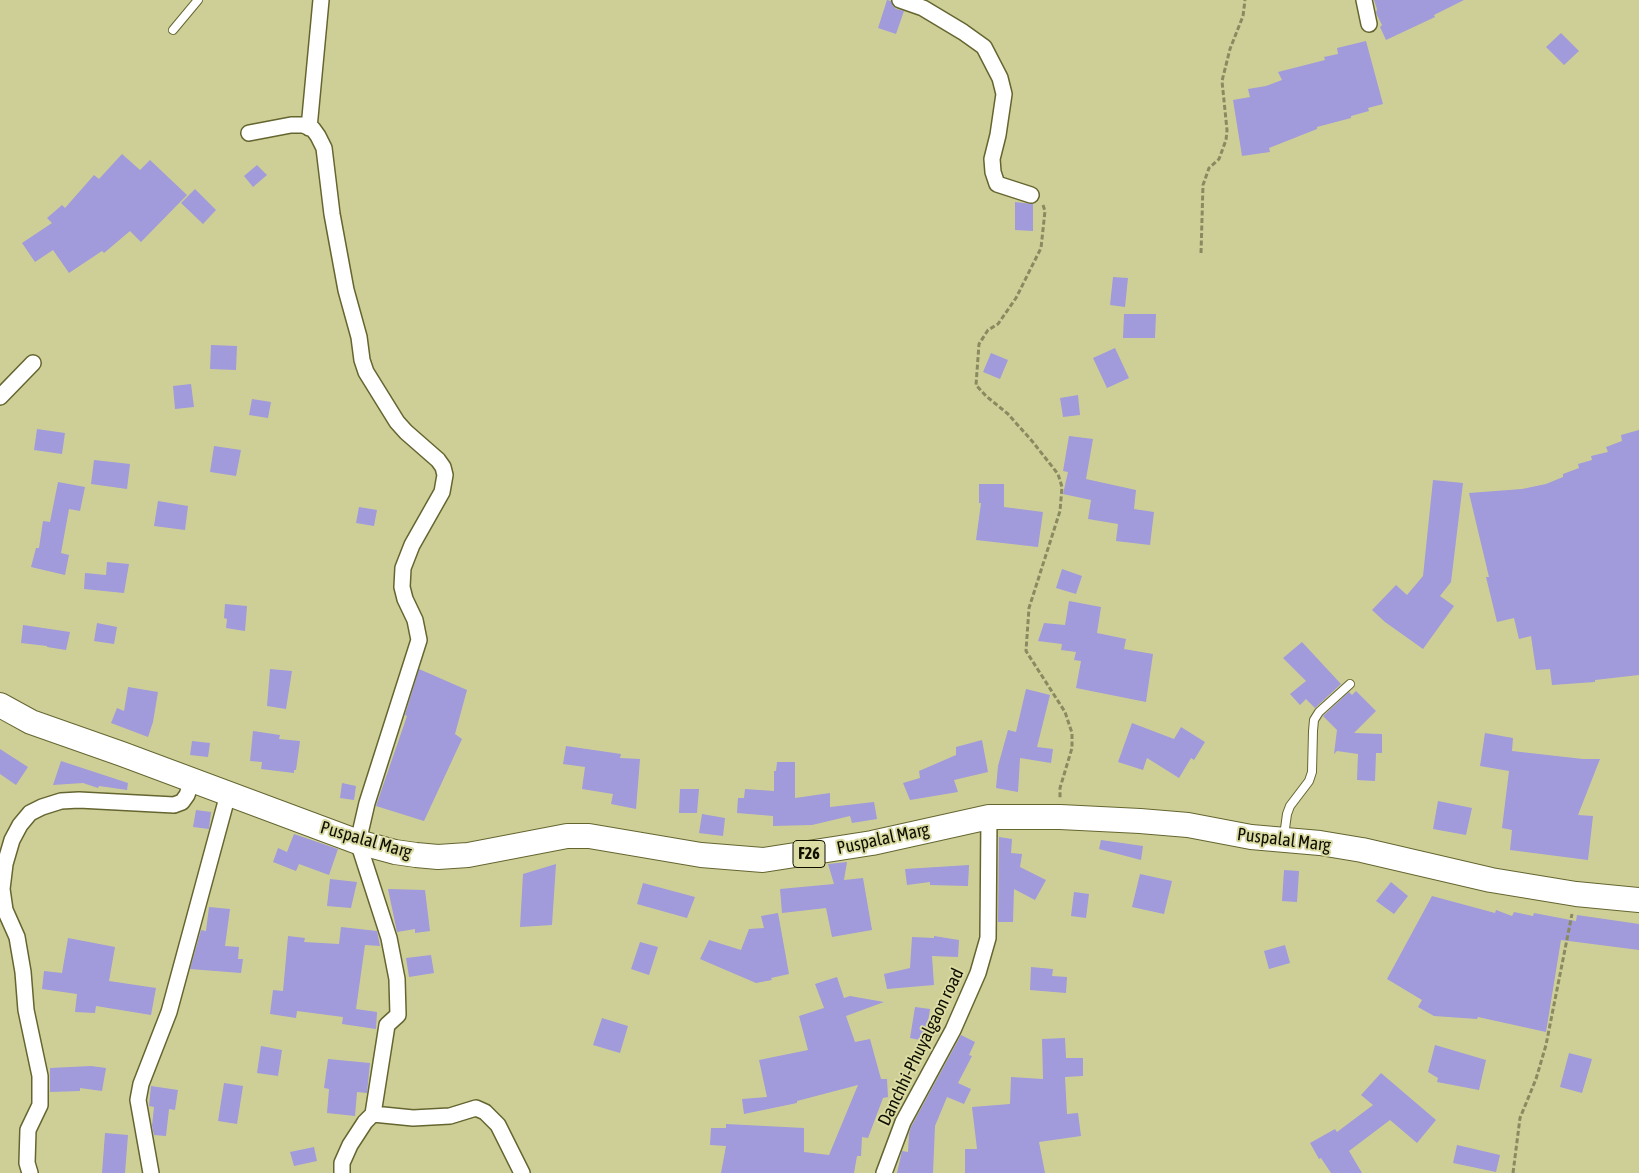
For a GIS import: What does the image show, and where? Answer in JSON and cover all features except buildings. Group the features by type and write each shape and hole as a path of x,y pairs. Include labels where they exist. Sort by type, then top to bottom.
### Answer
{"main road":[{"name":"Puspalal Marg","path":"0,706 32,722 358,842 395,852 438,857 468,855 567,836 589,836 701,855 763,860 872,843 989,817 1060,817 1188,825 1252,837 1320,843 1362,850 1484,878 1576,894 1639,900"}],"street":[{"path":"310,128 321,0"},
{"path":"900,0 923,8 984,47 1000,78 1004,94 998,135 992,159 993,172 997,184 1035,196"},
{"path":"1364,0 1369,24"},
{"path":"249,133 291,125 303,125 313,129 324,148 332,214 346,290 366,372 397,422 438,460 443,467 445,475 442,492 412,545 403,568 402,587 405,599 415,620 419,640 367,803 358,842 389,938 397,979 398,1015 387,1026 373,1114 365,1122 350,1145 342,1163 342,1173"},
{"path":"0,397 33,363"},
{"path":"30,1173 27,1163 28,1130 40,1105 40,1076 26,1010 23,972 16,936 5,910 2,889 5,864 12,840 20,825 30,814 42,807 61,801 79,800 174,805 182,802 187,795 192,780"},
{"path":"151,1173 138,1100 140,1084 169,1012 228,794"},
{"name":"Danchhi-Phuyalgaon road","path":"884,1173 904,1122 954,1030 978,973 988,938 989,817"},
{"path":"373,1114 413,1118 450,1116 476,1108 485,1112 498,1125 522,1173"}],"lane":[{"path":"173,30 198,0"},
{"path":"1283,840 1290,806 1309,781 1312,772 1312,731 1314,720 1319,712 1350,684"}],"path":[{"path":"1201,253 1202,185 1209,168 1219,159 1226,140 1227,130 1222,81 1230,49 1244,16 1245,0"},
{"path":"1035,196 1045,210 1041,248 1016,298 998,324 988,330 979,344 976,385 1008,414 1032,441 1058,474 1062,487 1060,511 1029,608 1026,651 1065,712 1072,733 1072,748 1060,788 1060,817"},
{"path":"1513,1173 1520,1118 1536,1079 1546,1045 1576,894"}]}
